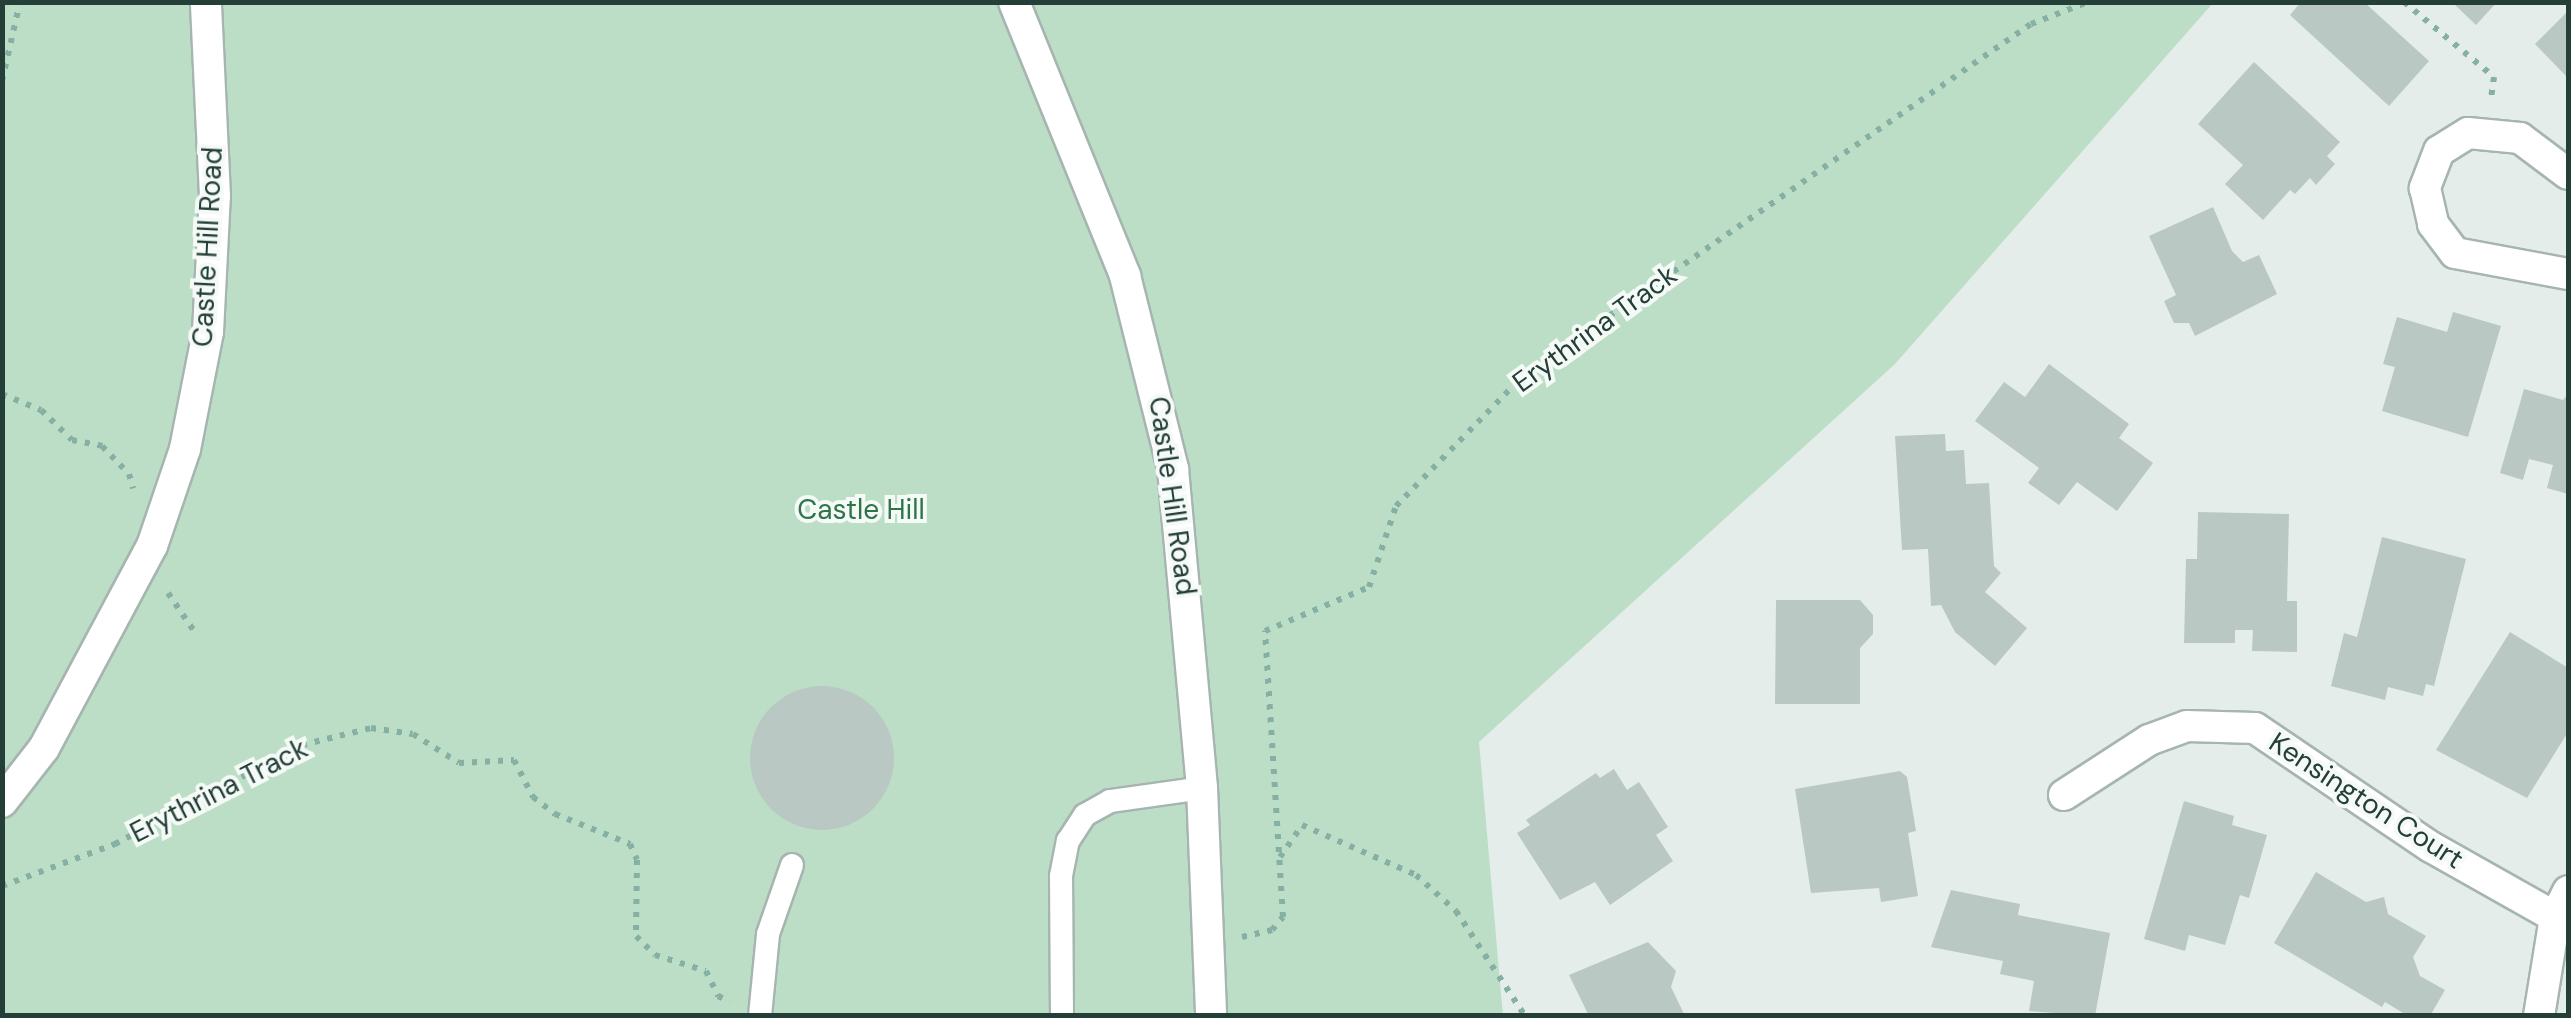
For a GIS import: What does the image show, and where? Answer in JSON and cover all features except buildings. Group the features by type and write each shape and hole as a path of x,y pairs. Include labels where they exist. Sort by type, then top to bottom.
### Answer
{"main road":[{"name":"Castle Hill Road","path":"2,802 44,748 152,546 185,448 208,332 215,196 206,2"},
{"name":"Castle Hill Road","path":"1014,2 1095,195 1152,373 1185,569 1211,940 1211,1016"},
{"path":"2568,174 2520,138 2468,132 2439,151 2425,188 2433,224 2455,254 2568,274"},
{"name":"Kensington Court","path":"2064,794 2148,740 2186,726 2254,728 2431,847 2562,904"},
{"path":"2539,1016 2562,904"}],"lane":[{"path":"1062,1016 1061,876 1068,840 1086,815 1110,802 1202,788"},
{"path":"758,1009 768,934 792,865"}],"path":[{"path":"2,81 20,2"},
{"name":"Erythrina Track","path":"1211,940 1259,936 1283,917 1265,630 1369,587 1396,506 1524,375 2030,24 2088,2"},
{"path":"2404,2 2494,77 2488,132"},
{"path":"2,394 42,410 72,440 102,446 129,474 152,546"},
{"name":"Erythrina Track","path":"2,886 115,844 302,745 371,728 399,732 459,763 514,760 534,797 555,814 630,844 638,860 636,936 654,954 706,970 718,996 741,1007 758,1009"},
{"path":"1280,857 1302,826 1416,875 1456,911 1524,1016"}],"green space":[{"name":"Castle Hill","path":"2,3 2213,3 1895,364 1479,742 1503,1016 3,1015"}]}
